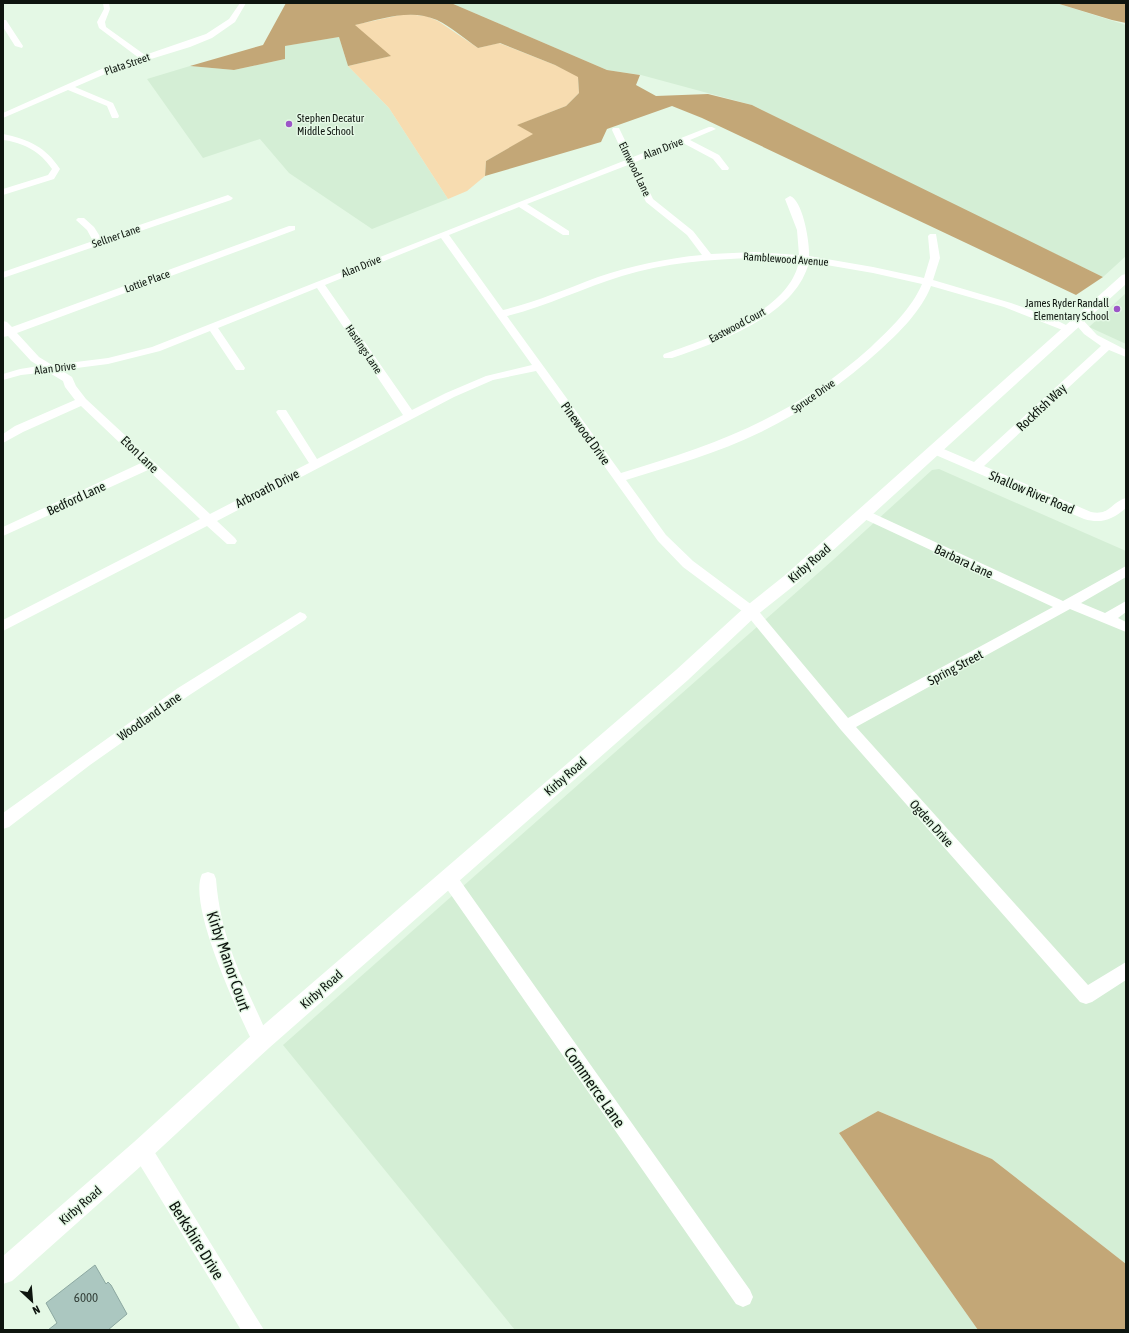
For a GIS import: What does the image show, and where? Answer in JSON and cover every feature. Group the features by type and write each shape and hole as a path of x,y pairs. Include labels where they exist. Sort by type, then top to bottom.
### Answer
{"main road":[{"name":"Kirby Road","path":"3,1272 142,1150 261,1041 682,675 751,612 790,580 1126,278"}],"street":[{"path":"106,3 107,9 101,22 103,28 144,58"},
{"name":"Plata Street","path":"3,116 109,69 187,45 216,33 232,20 243,3"},
{"path":"3,22 19,46"},
{"path":"68,87 102,100 110,105 116,116"},
{"name":"Alan Drive","path":"3,377 20,372 89,364 136,355 156,349 319,283 712,129"},
{"name":"Elmwood Lane","path":"616,130 649,200 690,233 708,256"},
{"path":"3,137 20,140 31,144 45,156 56,169 55,173 51,177 3,192"},
{"path":"683,140 716,157 725,168"},
{"name":"Sellner Lane","path":"3,275 228,198"},
{"name":"Eastwood Court","path":"668,356 738,327 776,304 796,283 801,270 803,258 803,231 790,199"},
{"path":"520,204 566,233"},
{"path":"81,220 91,229 98,242"},
{"name":"Lottie Place","path":"5,330 292,228"},
{"name":"Pinewood Drive","path":"443,234 639,509 672,549 698,572 751,612"},
{"name":"Spruce Drive","path":"618,478 737,438 777,420 808,402 884,342 910,312 928,282 935,261 936,250 933,236"},
{"name":"Ramblewood Avenue","path":"501,314 551,300 624,272 664,263 708,256 756,255 803,258 852,265 928,282 997,300 1071,327"},
{"name":"Hastings Lane","path":"319,283 410,416"},
{"path":"212,326 240,368"},
{"path":"1071,327 1084,329 1107,346"},
{"path":"1071,327 1091,342 1107,346 1126,354"},
{"name":"Eton Lane","path":"5,330 35,359 68,379 71,387 82,401 231,541"},
{"name":"Rockfish Way","path":"975,468 1107,346"},
{"name":"Arbroath Drive","path":"3,626 315,464 480,381 538,367"},
{"path":"3,439 19,429 82,401"},
{"path":"282,412 315,464"},
{"name":"Shallow River Road","path":"935,450 1011,484 1094,518 1108,517 1126,502"},
{"name":"Bedford Lane","path":"3,532 150,464"},
{"name":"Barbara Lane","path":"864,514 1067,606 1126,627"},
{"name":"Spring Street","path":"846,726 1067,606 1126,571"},
{"path":"1106,619 1126,606"},
{"name":"Ogden Drive","path":"751,612 846,726 1086,996 1126,970"},
{"name":"Woodland Lane","path":"3,822 85,761 183,692 300,617"},
{"name":"Commerce Lane","path":"448,877 743,1298"},
{"name":"Kirby Manor Court","path":"208,879 210,905 217,932 239,994 261,1041"},
{"name":"Berkshire Drive","path":"142,1150 253,1330"}],"shaded area":[{"path":"286,3 451,3 607,70 640,75 636,85 656,96 708,94 752,105 1103,277 1076,295 702,118 672,106 607,129 601,142 485,176 486,161 533,134 517,125 566,106 579,93 578,77 555,65 500,43 478,48 447,26 437,20 427,17 417,15 396,16 355,25 391,56 348,66 339,37 285,46 285,59 234,70 190,66 263,45"},
{"path":"451,3 1056,3 1126,25 1126,256 1103,277 887,173 752,105 641,75 607,70"},
{"path":"1056,3 1126,3 1126,23 1112,20"},
{"path":"405,14 426,16 438,21 478,48 499,43 555,65 578,76 579,93 566,106 518,125 534,134 486,161 485,176 467,191 448,199 389,108 348,66 390,56 354,25"},
{"name":"Stephen Decatur Middle School","path":"339,37 348,66 389,108 448,199 372,229 289,173 260,139 203,158 147,79 190,66 234,70 285,59 284,46"},
{"name":"James Ryder Randall Elementary School","path":"1126,293 1126,344 1089,327"},
{"path":"939,469 1126,551 1126,1264 992,1159 878,1111 839,1133 978,1330 515,1330 283,1045 833,560 932,470"},
{"path":"878,1111 992,1159 1126,1264 1126,1330 978,1330 839,1133"}],"building":[{"path":"95,1265 106,1284 108,1282 111,1285 127,1314 108,1330 48,1330 57,1323 46,1303"}],"place":[{"name":"Stephen Decatur Middle School","path":"289,124"},
{"name":"James Ryder Randall Elementary School","path":"1117,309"}]}
